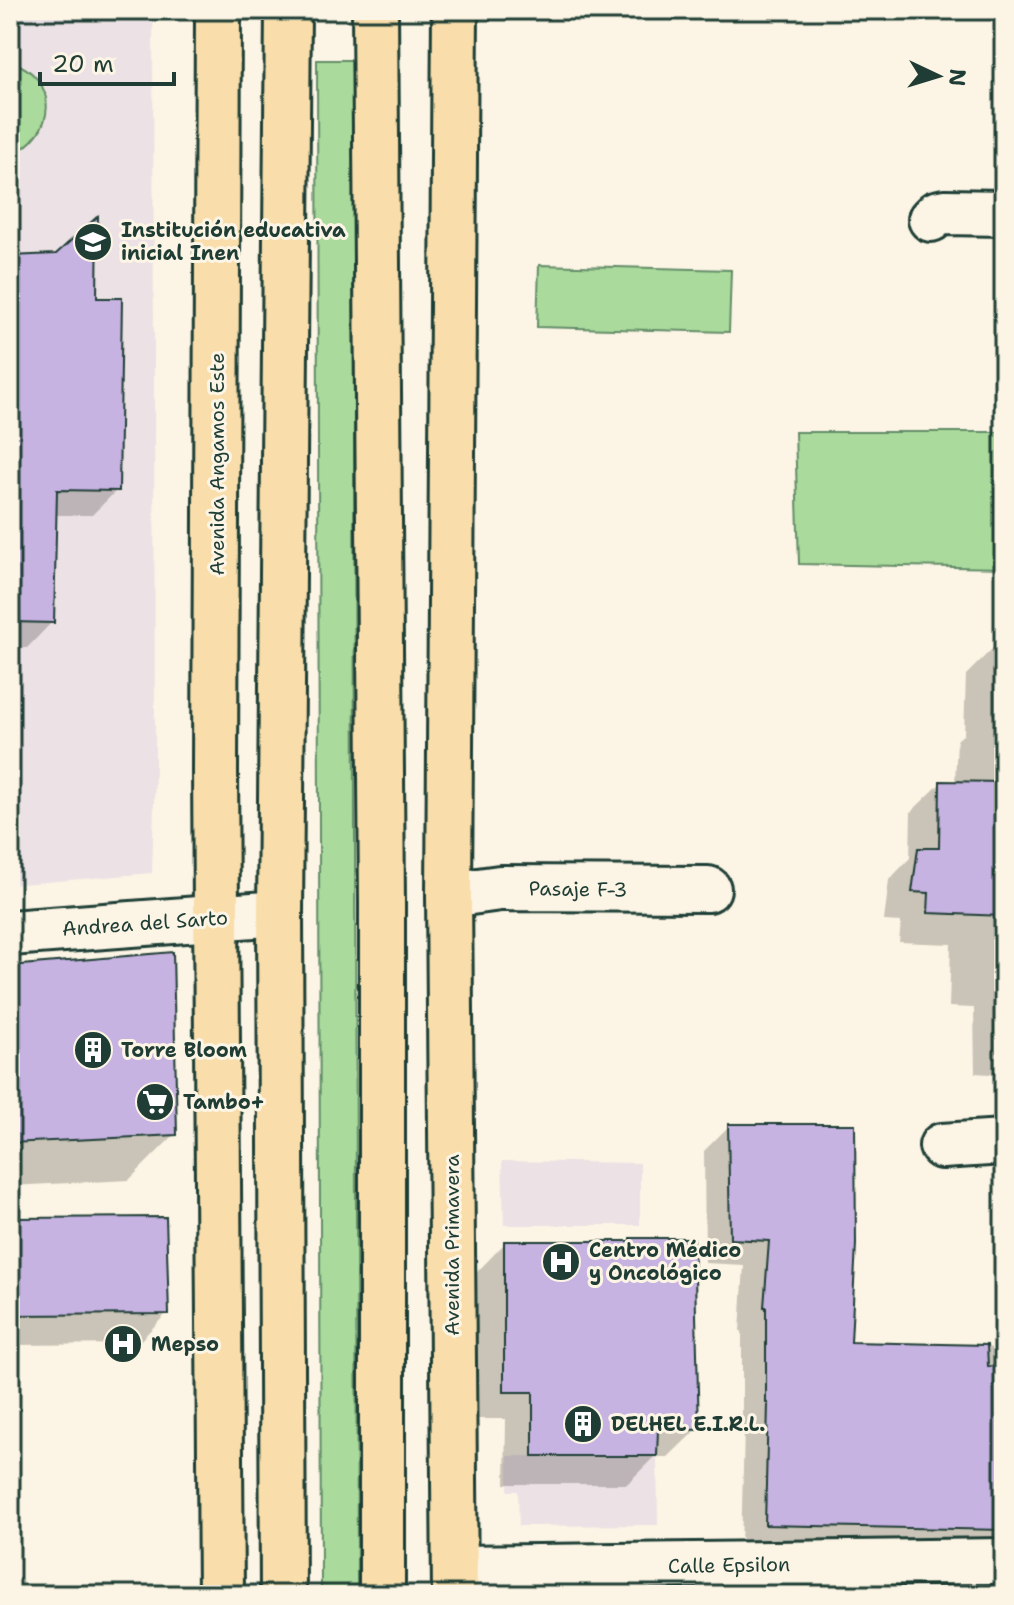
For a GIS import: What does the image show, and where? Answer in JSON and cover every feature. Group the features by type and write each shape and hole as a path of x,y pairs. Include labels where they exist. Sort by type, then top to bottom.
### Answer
{"main road":[{"name":"Avenida Angamos Este","path":"217,918 218,10"},
{"path":"283,1595 280,913 288,10"},
{"path":"375,10 382,903 382,1595"},
{"path":"449,895 455,10"},
{"name":"Avenida Primavera","path":"449,895 455,1581"},
{"path":"217,918 221,1595"}],"street":[{"path":"931,219 945,212 1004,213"},
{"name":"Pasaje F-3","path":"449,895 500,888 708,889"},
{"name":"Andrea del Sarto","path":"10,933 280,913"},
{"path":"942,1146 1004,1142"},
{"name":"Calle Epsilon","path":"455,1581 1004,1561"}],"shaded area":[{"path":"10,10 153,10 155,771 152,873 10,885"},
{"path":"502,1161 640,1163 640,1225 504,1225"},
{"path":"508,1456 657,1456 658,1525 519,1526 518,1491 508,1491"}],"green space":[{"path":"317,60 353,60 357,1595 321,1595"},
{"path":"10,61 27,69 38,80 45,93 47,107 37,135 10,155"},
{"path":"539,265 731,270 729,332 537,327"},
{"path":"795,432 1004,432 1004,568 799,564"}],"building":[{"path":"98,216 97,298 122,298 119,491 57,490 54,623 10,622 10,256 56,254"},
{"path":"940,781 1004,782 1004,916 928,913 929,893 912,892 918,848 939,848"},
{"name":"Torre Bloom","path":"173,952 177,1135 10,1143 10,966"},
{"path":"728,1124 855,1124 856,1244 851,1342 987,1345 988,1366 1004,1367 1004,1530 765,1525 768,1403 764,1307 769,1241 730,1239"},
{"path":"166,1217 169,1314 10,1315 10,1218"},
{"path":"631,1238 694,1238 699,1430 658,1429 657,1456 533,1456 533,1392 504,1392 504,1241 631,1241"}],"place":[{"name":"Institución educativa inicial Inen","path":"93,242"},
{"name":"Torre Bloom","path":"93,1050"},
{"name":"Tambo+","path":"155,1102"},
{"name":"Centro Médico y Oncológico","path":"561,1262"},
{"name":"Mepso","path":"123,1344"},
{"name":"DELHEL E.I.R.L.","path":"583,1424"}]}
